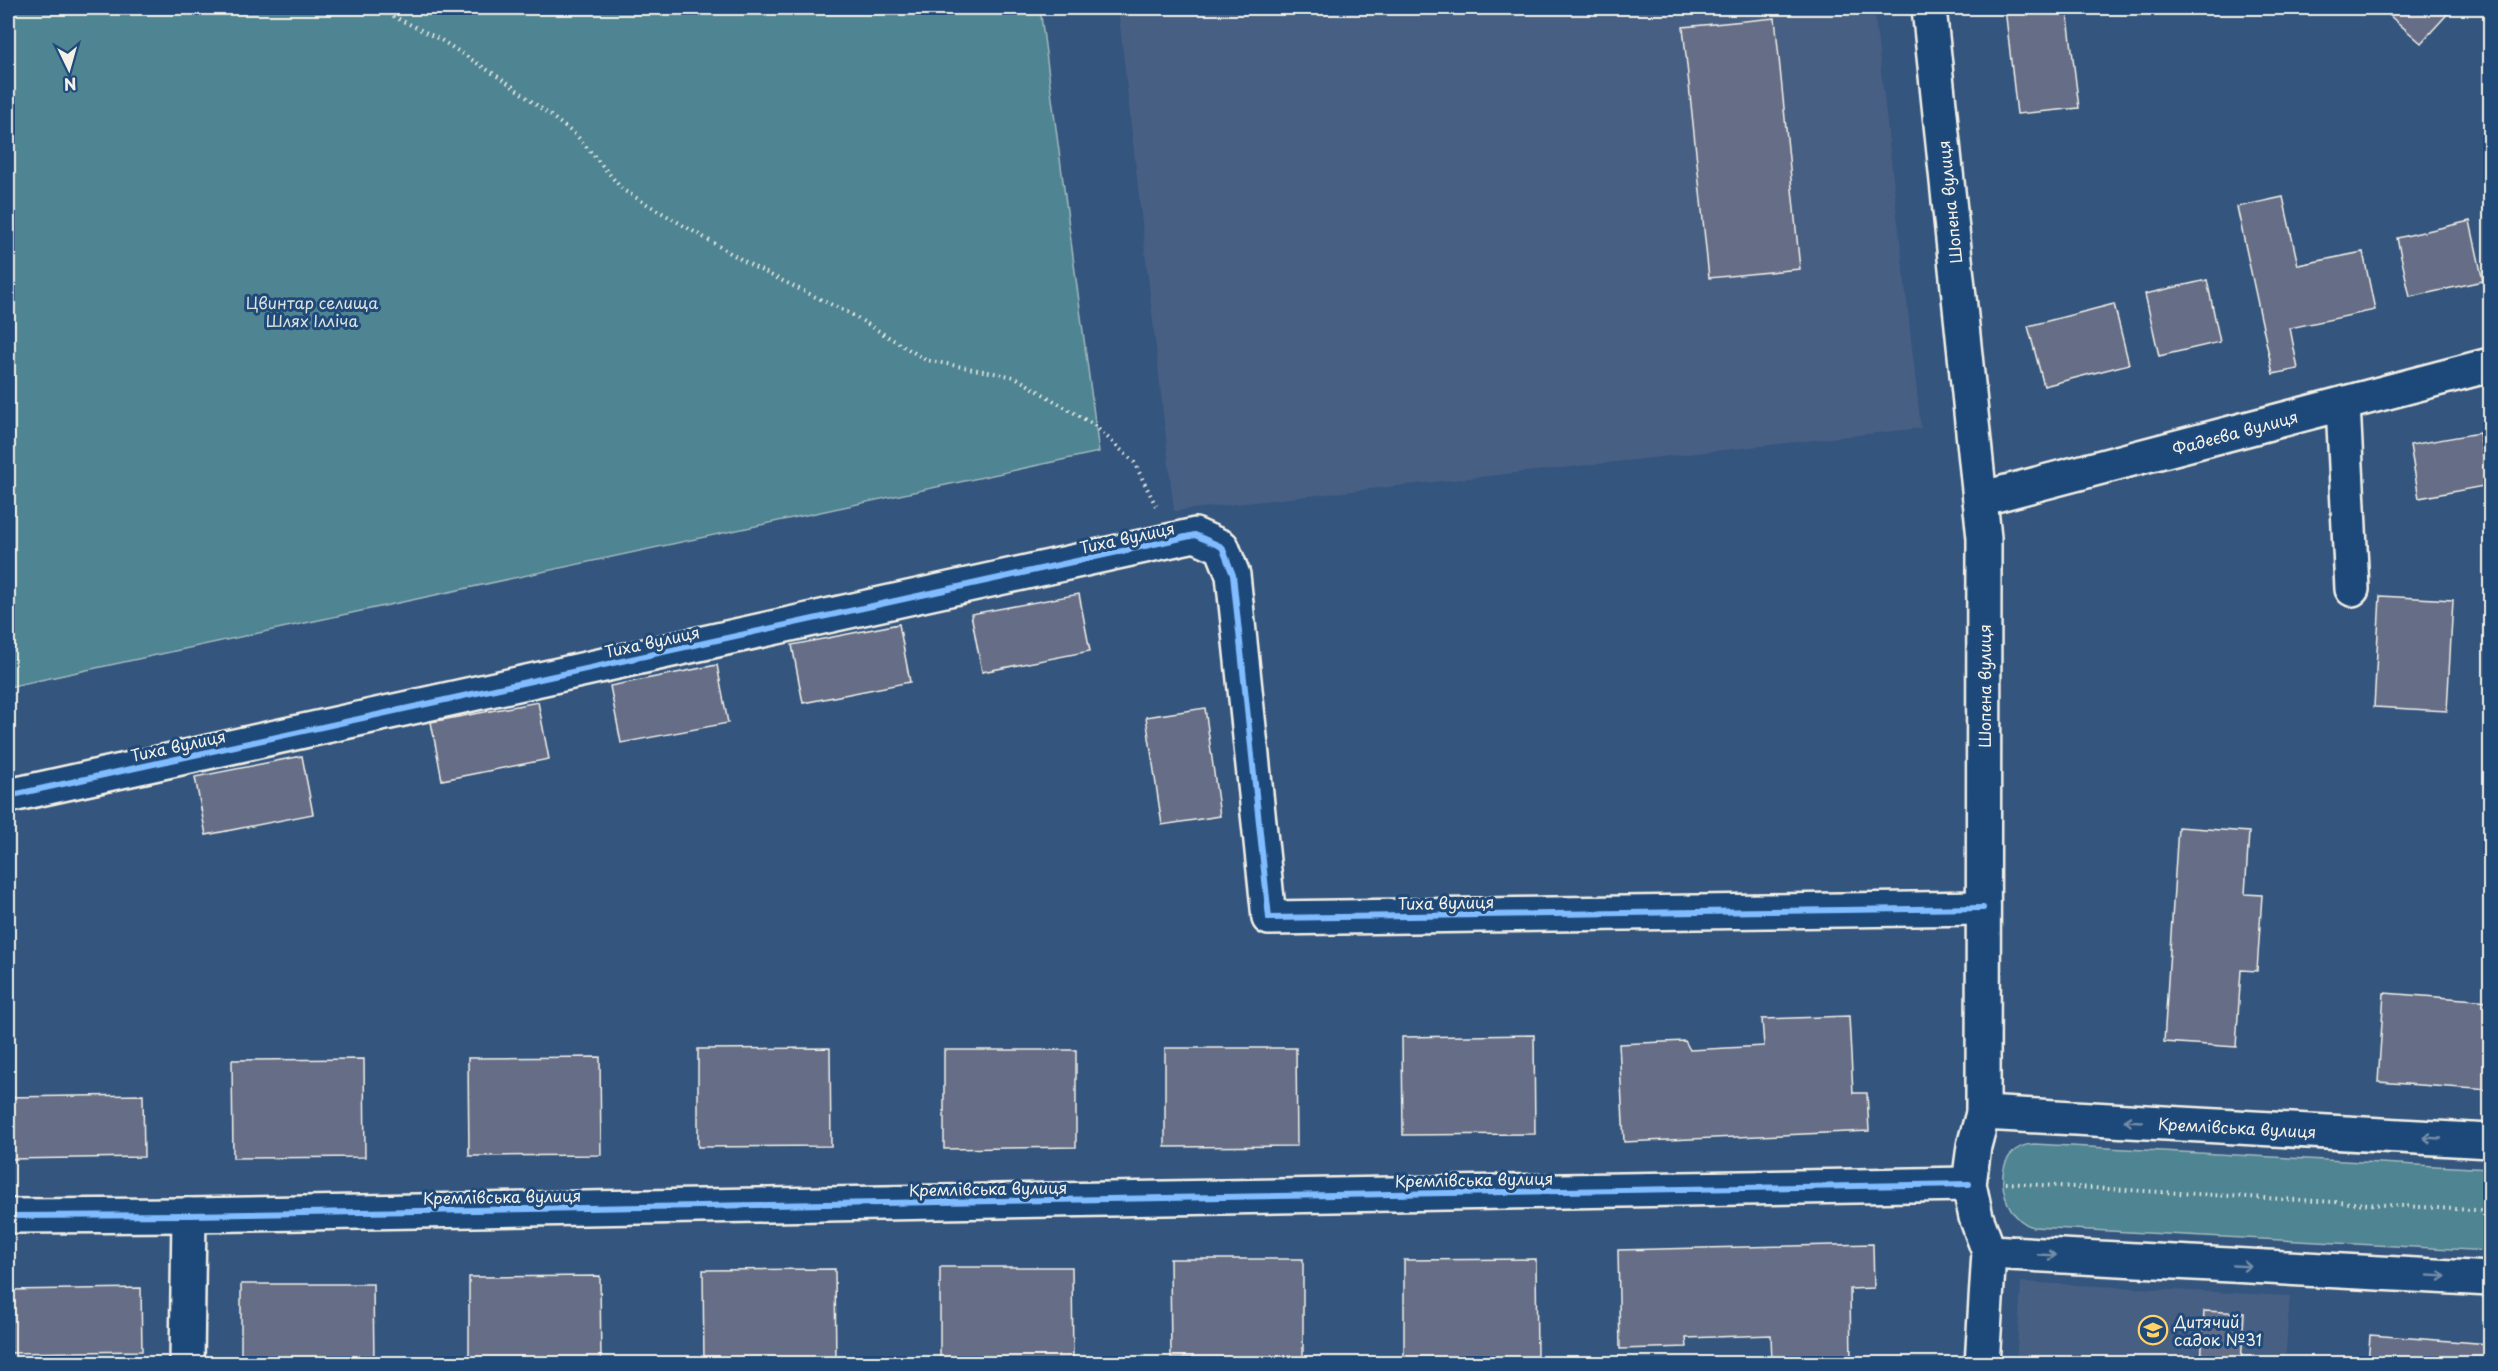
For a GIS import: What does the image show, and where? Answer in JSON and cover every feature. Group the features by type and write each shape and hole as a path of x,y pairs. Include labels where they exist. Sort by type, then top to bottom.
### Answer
{"street":[{"name":"Шопена вулиця","path":"1929,8 1984,538 1983,1113 1974,1146 1969,1184 1976,1217 1989,1252 1982,1364"},
{"name":"Фадеєва вулиця","path":"1980,499 2490,365"},
{"path":"2343,404 2352,589"},
{"name":"Тиха вулиця","path":"8,796 1195,535 1222,547 1233,575 1269,918 1983,908"},
{"name":"Кремлівська вулиця","path":"1983,1113 2490,1141"},
{"name":"Кремлівська вулиця","path":"8,1216 189,1215 1969,1184"},
{"path":"187,1364 189,1215"},
{"path":"1989,1252 2490,1280"}],"path":[{"path":"376,8 441,40 508,83 577,136 622,190 756,268 851,314 926,360 1015,377 1094,425 1134,462 1172,541"},
{"path":"1969,1184 2003,1183 2490,1211"}],"shaded area":[{"path":"1118,8 1874,8 1921,428 1174,511"},
{"name":"Дитячий садок №31","path":"2021,1282 2290,1296 2285,1363 2016,1364"}],"green space":[{"name":"Цвинтар селища Шлях Ілліча","path":"8,8 1040,8 1099,452 8,687"},
{"path":"2034,1144 2490,1169 2490,1251 2033,1227 2011,1210 2005,1196 2003,1182 2004,1168 2010,1156 2020,1147"}],"building":[{"path":"2005,8 2067,8 2079,108 2017,114"},
{"path":"2381,8 2453,8 2421,43"},
{"path":"1775,18 1800,269 1709,278 1683,27"},
{"path":"2283,197 2298,265 2363,252 2375,310 2290,328 2298,369 2273,374 2237,207"},
{"path":"2470,221 2483,281 2410,297 2397,238"},
{"path":"2207,280 2220,342 2159,356 2145,294"},
{"path":"2114,304 2129,364 2044,386 2028,326"},
{"path":"2479,433 2489,485 2419,498 2410,445"},
{"path":"1079,594 1090,651 982,672 971,614"},
{"path":"2380,596 2453,600 2447,711 2374,707"},
{"path":"899,624 910,682 803,703 792,645"},
{"path":"717,665 728,723 621,743 610,686"},
{"path":"538,702 549,759 442,780 431,722"},
{"path":"1205,708 1220,816 1162,825 1146,717"},
{"path":"302,756 313,814 206,835 195,777"},
{"path":"2178,827 2249,832 2245,894 2262,895 2257,971 2241,970 2236,1047 2164,1042"},
{"path":"2384,993 2490,1001 2490,1090 2378,1082"},
{"path":"1849,1016 1853,1093 1867,1093 1869,1131 1624,1142 1619,1044 1685,1041 1690,1050 1764,1046 1762,1019"},
{"path":"1534,1035 1535,1134 1403,1135 1402,1037"},
{"path":"830,1048 831,1146 698,1147 698,1049"},
{"path":"1165,1048 1296,1048 1297,1146 1165,1147"},
{"path":"944,1050 1076,1050 1076,1147 944,1149"},
{"path":"600,1057 601,1155 469,1156 468,1058"},
{"path":"364,1059 365,1157 233,1158 232,1060"},
{"path":"143,1095 144,1157 8,1159 8,1097"},
{"path":"1873,1244 1874,1288 1850,1289 1851,1363 1772,1364 1771,1335 1686,1338 1687,1347 1620,1349 1618,1250"},
{"path":"1170,1259 1303,1259 1303,1357 1171,1358"},
{"path":"1536,1259 1537,1358 1404,1358 1404,1260"},
{"path":"940,1267 1072,1267 1073,1364 940,1364"},
{"path":"835,1269 836,1364 704,1364 703,1270"},
{"path":"600,1276 601,1364 469,1364 469,1277"},
{"path":"241,1284 373,1284 374,1364 241,1364"},
{"path":"141,1288 142,1351 8,1353 8,1290"},
{"path":"2204,1311 2244,1313 2241,1364 2201,1364"},
{"path":"2370,1335 2490,1344 2490,1364 2368,1364"}],"cycle path":[{"path":"8,796 1195,535 1222,547 1233,575 1269,918 1983,908"},
{"path":"8,1216 189,1215 1969,1184"}],"place":[{"name":"Дитячий садок №31","path":"2153,1330"}]}
